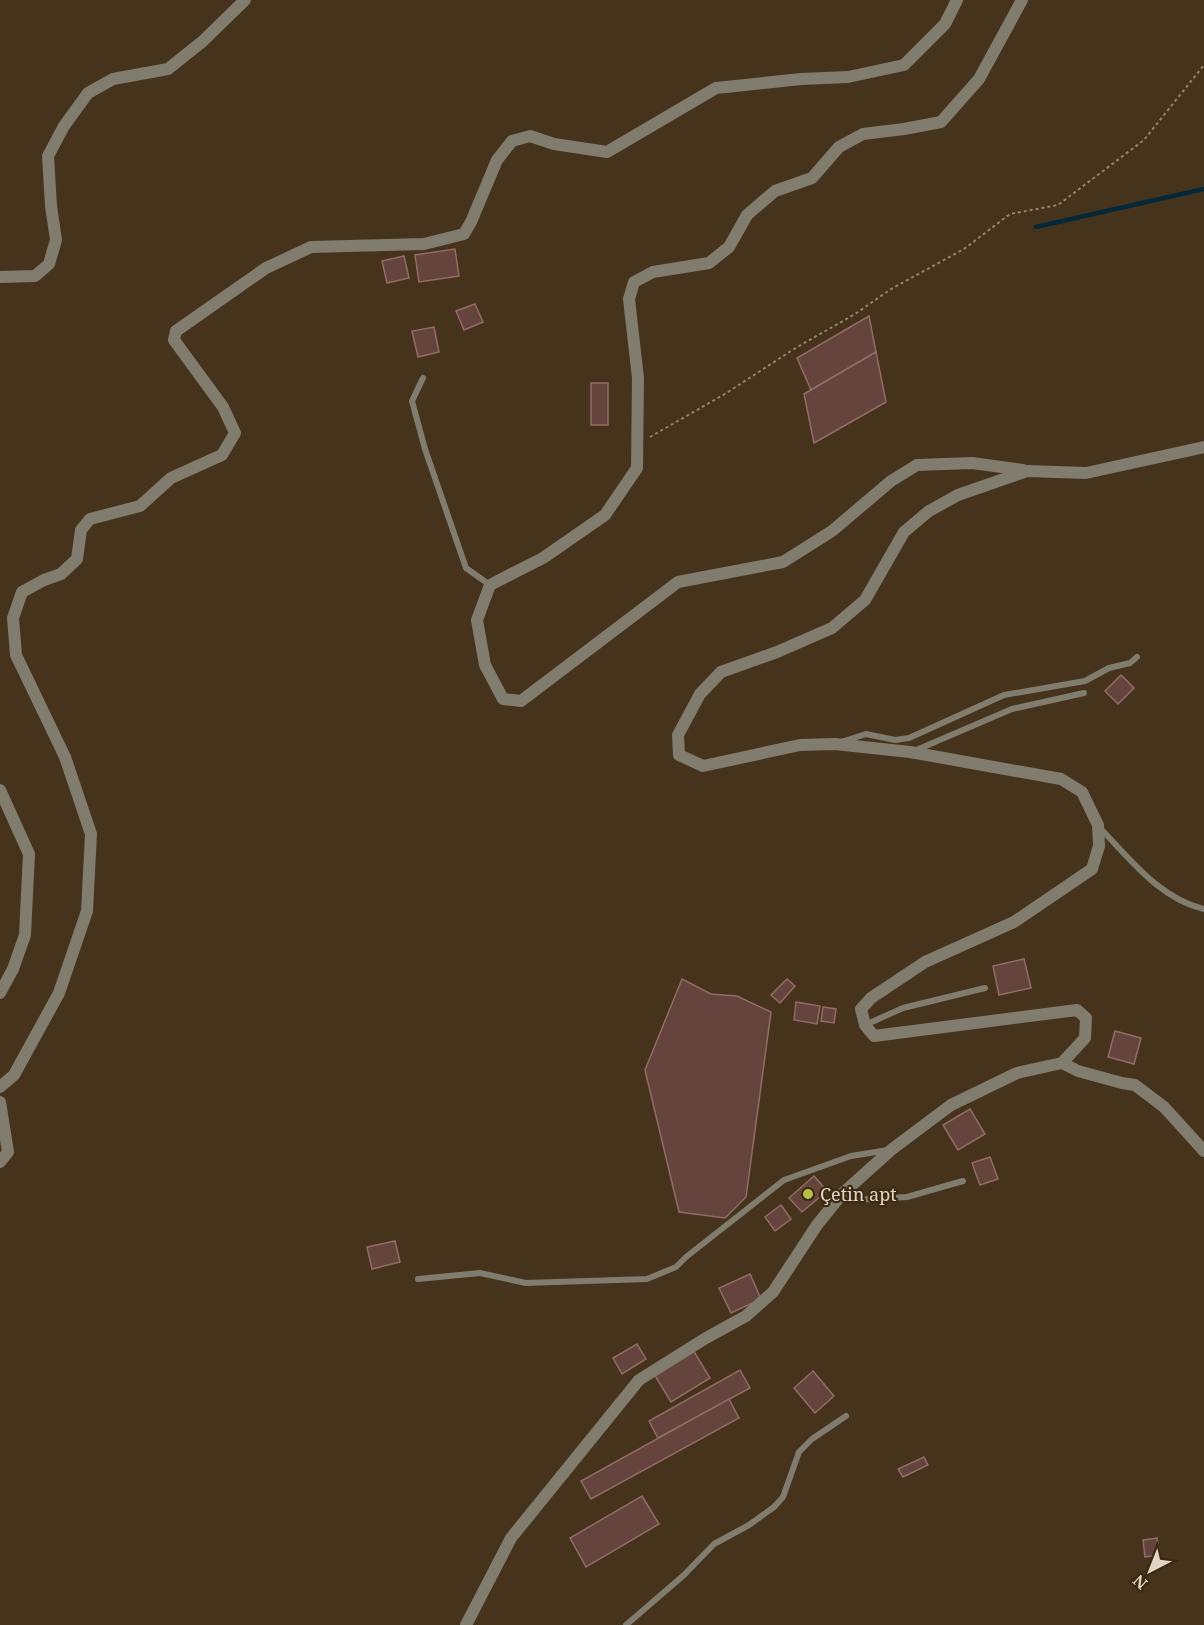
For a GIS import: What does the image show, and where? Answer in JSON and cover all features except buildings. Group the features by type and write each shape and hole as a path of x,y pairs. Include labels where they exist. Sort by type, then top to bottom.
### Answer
{"street":[{"path":"0,277 35,276 50,264 56,240 48,156 64,126 88,93 113,79 168,69 203,42 245,0"},
{"path":"0,1087 14,1074 59,993 87,911 91,834 65,757 16,654 13,618 22,592 44,580 62,574 78,560 81,530 90,519 140,506 171,478 222,456 235,433 223,407 174,340 176,331 266,268 311,247 424,244 464,234 497,160 512,141 530,136 554,144 607,152 716,88 801,79 848,77 904,65 945,24 957,0"},
{"path":"1022,0 979,79 941,122 863,134 839,147 812,178 775,191 747,215 729,247 709,263 653,272 634,282 629,299 638,378 637,468 605,515 543,558 490,585 477,620 485,665 503,699 521,701 678,582 783,562 832,531 891,481 917,465 972,463 1027,471 1086,473 1204,447"},
{"path":"466,1625 511,1538 639,1380 746,1316 773,1292 817,1225 842,1194 891,1150 951,1105 1017,1073 1062,1063 1085,1038 1086,1018 1077,1010 874,1036 865,1025 861,1009 871,998 925,962 1014,922 1092,869 1099,846 1098,825 1082,792 1061,779 910,752 835,744 800,745 703,766 679,755 678,735 700,694 721,672 777,652 832,628 865,600 904,532 929,511 958,495 1027,471"},
{"path":"0,790 29,854 26,935 13,969 0,993"},
{"path":"1062,1063 1078,1071 1122,1083 1135,1084 1164,1107 1204,1150"},
{"path":"0,1102 8,1152 0,1162"}],"lane":[{"path":"423,378 412,401 425,449 466,568 490,585"},
{"path":"835,744 866,734 895,740 909,738 1004,695 1085,681 1109,668 1130,663 1137,657"},
{"path":"910,752 1012,709 1084,693"},
{"path":"1098,825 1166,893 1188,905 1204,909"},
{"path":"865,1025 903,1008 986,988"},
{"path":"418,1280 480,1273 526,1282 647,1279 676,1267 784,1180 851,1156 891,1150"},
{"path":"842,1194 854,1200 907,1197 963,1181"},
{"path":"626,1625 684,1575 714,1544 749,1525 774,1507 783,1497 799,1452 812,1439 846,1416"}],"path":[{"path":"637,444 728,392 794,349 855,314 891,289 963,249 1010,214 1058,205 1144,140 1204,65"}],"waterway":[{"path":"1036,227 1204,189"}],"place":[{"name":"Çetin apt","path":"808,1194"}]}
